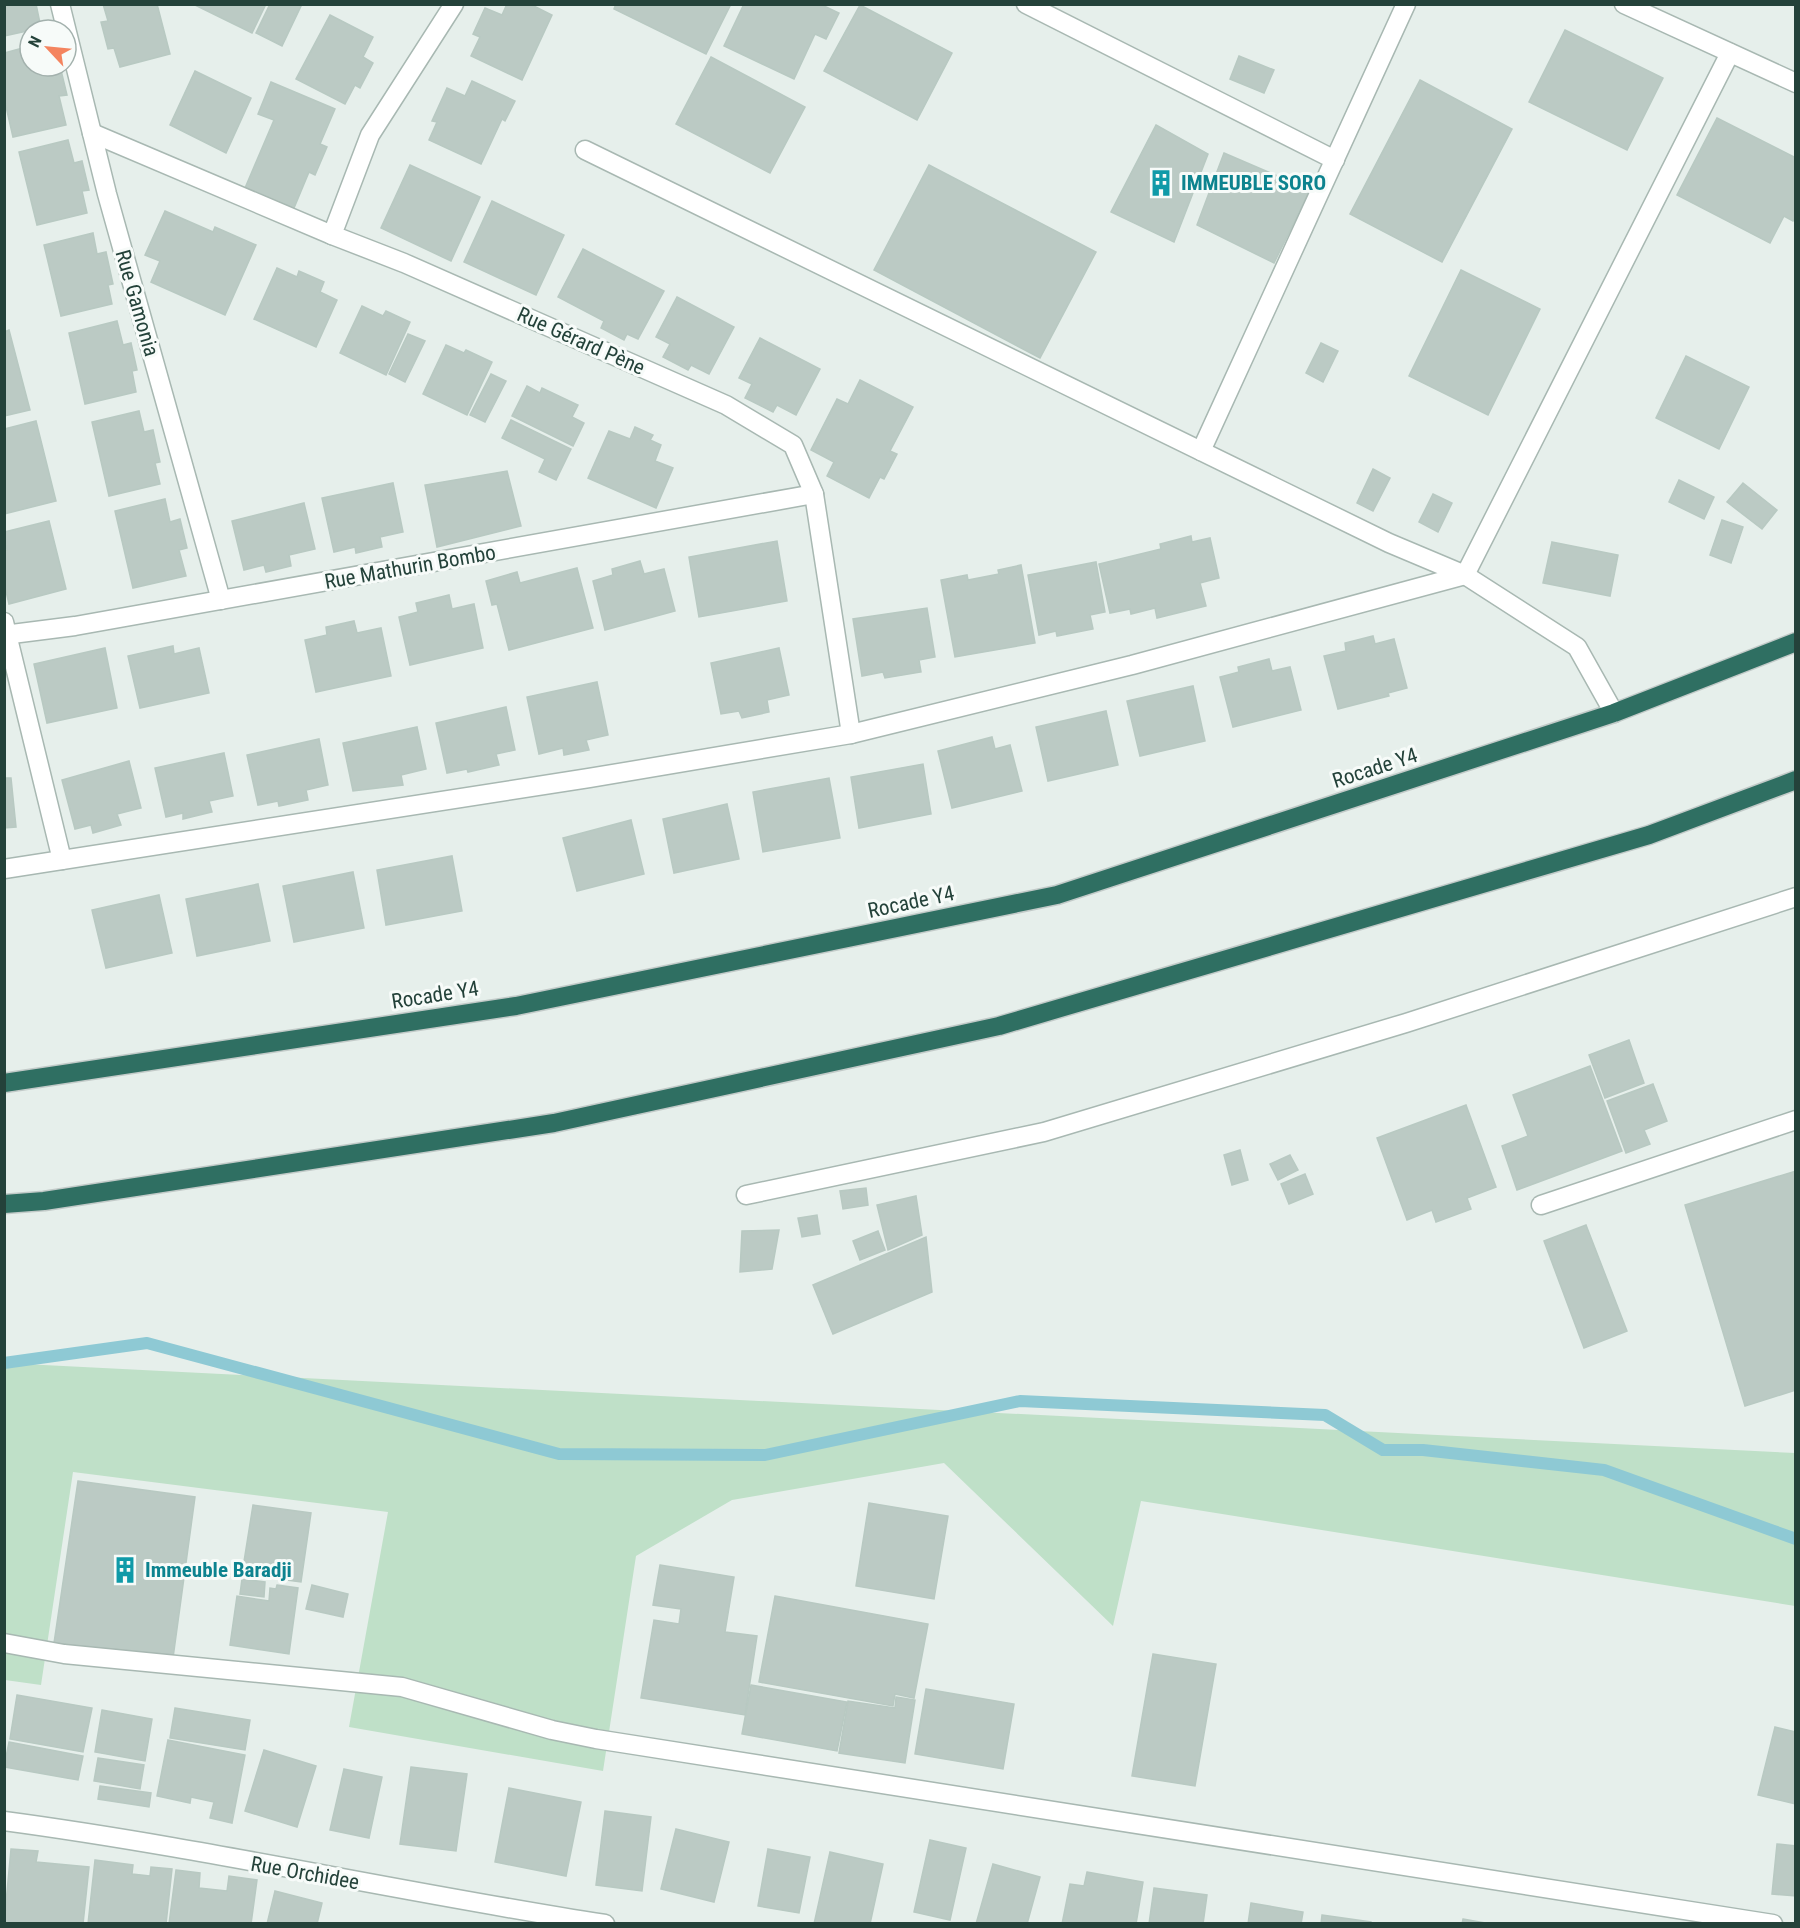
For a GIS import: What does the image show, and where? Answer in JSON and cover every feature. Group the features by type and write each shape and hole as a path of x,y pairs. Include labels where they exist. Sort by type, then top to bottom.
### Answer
{"highway":[{"name":"Rocade Y4","path":"4,1083 516,1006 1057,895 1614,713 1796,642"},
{"path":"4,1204 44,1201 554,1123 999,1026 1649,835 1796,780"}],"street":[{"name":"Rue Gamonia","path":"60,4 107,194 221,600"},
{"path":"332,235 370,135 454,4"},
{"path":"1026,4 1335,160"},
{"path":"1201,451 1406,4"},
{"path":"1624,4 1796,83"},
{"path":"4,869 589,778 850,734 1132,665 1465,575 1730,53"},
{"name":"Rue Gérard Pène","path":"92,133 332,235 404,263 726,405 793,445 814,494 850,734"},
{"path":"585,150 1389,543 1465,575 1577,647 1614,713"},
{"name":"Rue Mathurin Bombo","path":"6,631 221,600 814,494"},
{"path":"6,631 62,860"},
{"path":"746,1195 1044,1132 1417,1020 1796,897"},
{"path":"1541,1205 1796,1120"},
{"path":"4,1643 64,1654 402,1687 552,1730 596,1739 1773,1923"},
{"name":"Rue Orchidee","path":"4,1821 81,1831 520,1917 605,1923"}],"green space":[{"path":"4,1363 1795,1453 1795,1606 1141,1501 1113,1626 944,1463 732,1500 636,1556 603,1771 349,1727 388,1512 73,1472 41,1685 5,1680"}],"building":[{"path":"4,4 36,4 39,18 18,18 18,33 4,36"},
{"path":"103,4 157,4 170,54 120,67 114,48 108,49 101,22 108,21"},
{"path":"193,4 266,4 252,33"},
{"path":"270,4 302,4 282,46 256,33"},
{"path":"507,4 530,4 552,15 522,80 471,56 480,37 473,34 485,8 502,15"},
{"path":"616,4 731,4 706,54 614,9"},
{"path":"744,4 820,4 839,13 826,39 815,34 794,79 724,46"},
{"path":"860,5 952,53 917,120 824,71"},
{"path":"330,15 373,37 363,57 373,63 360,88 355,85 345,104 296,79"},
{"path":"1565,30 1663,78 1627,150 1529,102"},
{"path":"18,49 18,78 63,78 67,95 59,96 66,125 13,137 4,98 4,53"},
{"path":"1239,56 1274,70 1264,93 1230,79"},
{"path":"711,57 805,107 770,173 676,124"},
{"path":"195,71 251,98 226,153 170,125"},
{"path":"1420,80 1512,129 1442,262 1350,214"},
{"path":"472,81 515,101 505,121 502,119 481,164 429,140 437,122 432,121 447,88 465,96"},
{"path":"271,82 335,109 320,144 327,147 315,175 309,172 294,208 245,188 274,120 258,114"},
{"path":"1717,118 1796,158 1796,217 1793,221 1784,216 1770,243 1677,195"},
{"name":"IMMEUBLE SORO","path":"1156,125 1208,154 1174,242 1111,212"},
{"path":"68,140 74,163 82,161 89,190 82,191 87,213 37,225 19,152"},
{"path":"1224,153 1310,190 1274,263 1197,225"},
{"path":"410,165 480,197 451,261 381,228"},
{"path":"929,165 1096,252 1040,358 874,270"},
{"path":"492,201 564,235 536,295 464,262"},
{"path":"165,211 213,232 215,227 256,245 225,315 151,282 160,261 145,255"},
{"path":"93,233 97,254 106,252 113,284 108,285 112,304 61,316 44,245"},
{"path":"583,249 664,291 638,339 627,334 624,340 601,328 604,321 558,297"},
{"path":"277,268 297,277 299,271 324,282 320,292 337,300 316,347 254,319"},
{"path":"1461,270 1540,309 1488,415 1409,376"},
{"path":"677,297 734,327 709,374 691,365 688,370 663,357 670,344 656,337"},
{"path":"362,306 383,316 386,311 410,322 386,375 340,353"},
{"path":"117,321 123,345 131,343 137,370 132,371 136,392 85,404 69,333"},
{"path":"9,330 30,410 4,416 4,332"},
{"path":"408,334 425,341 405,382 389,374"},
{"path":"760,338 820,369 796,415 777,405 773,412 745,398 752,384 739,378"},
{"path":"1321,343 1338,351 1323,382 1306,373"},
{"path":"446,345 464,353 466,350 492,362 467,415 423,394"},
{"path":"1686,356 1749,387 1719,449 1656,418"},
{"path":"491,374 506,381 485,422 470,415"},
{"path":"860,380 913,407 890,451 897,454 884,479 880,477 869,498 827,476 834,462 811,450 837,399 848,404"},
{"path":"527,386 540,393 542,388 578,405 572,417 584,423 573,446 512,416"},
{"path":"139,411 144,432 153,430 160,462 155,463 160,484 109,496 92,422"},
{"path":"511,420 571,449 556,480 539,472 545,459 502,438"},
{"path":"36,421 56,501 4,514 4,429"},
{"path":"635,427 653,435 650,440 661,445 655,461 673,468 656,508 588,478 609,431 630,439"},
{"path":"1373,469 1390,478 1373,511 1357,503"},
{"path":"507,471 521,526 437,547 425,485"},
{"path":"1679,480 1714,497 1704,519 1669,502"},
{"path":"393,483 403,532 380,537 382,547 356,553 355,547 334,552 322,498"},
{"path":"1743,483 1777,510 1762,529 1727,502"},
{"path":"1433,494 1452,503 1438,532 1419,522"},
{"path":"165,499 170,522 180,519 187,548 179,550 186,576 133,588 115,511"},
{"path":"304,503 315,549 289,555 291,566 266,572 264,565 244,570 232,521"},
{"path":"1722,520 1743,527 1731,563 1710,555"},
{"path":"49,521 66,589 9,604 4,583 4,551 7,550 4,532"},
{"path":"1191,536 1192,542 1210,538 1219,578 1200,583 1206,606 1157,618 1155,608 1131,614 1130,609 1110,613 1099,564 1161,549 1160,544"},
{"path":"777,541 787,601 699,617 689,557"},
{"path":"1552,542 1618,555 1610,596 1543,583"},
{"path":"640,561 644,574 664,569 675,611 605,630 593,581 613,575 612,569"},
{"path":"1096,562 1105,612 1090,615 1093,629 1057,636 1056,631 1039,635 1028,575"},
{"path":"1021,565 1035,643 955,657 941,580 967,575 968,580 999,574 998,570"},
{"path":"577,568 593,628 509,650 497,604 492,605 486,581 517,572 520,583"},
{"path":"449,595 452,609 474,604 483,648 410,665 399,617 418,612 416,603"},
{"path":"927,608 935,657 919,660 921,672 885,678 883,672 862,676 853,619"},
{"path":"354,621 357,633 381,628 391,676 316,692 305,640 327,635 326,627"},
{"path":"1373,636 1375,644 1394,639 1407,688 1388,693 1389,696 1338,709 1324,656 1346,651 1345,643"},
{"path":"173,646 174,654 199,648 209,693 140,708 128,656"},
{"path":"105,648 117,708 47,723 34,664"},
{"path":"779,648 789,695 767,700 769,712 742,718 739,711 721,714 711,663"},
{"path":"1269,659 1272,671 1290,667 1301,710 1233,727 1220,677 1239,672 1238,667"},
{"path":"597,682 608,735 586,740 589,750 564,755 563,748 539,754 527,697"},
{"path":"1193,686 1205,741 1140,756 1127,701"},
{"path":"506,707 515,750 496,754 499,765 468,772 467,769 447,773 436,723"},
{"path":"1106,711 1118,765 1048,781 1036,727"},
{"path":"417,727 426,769 401,775 403,785 353,791 343,743"},
{"path":"992,737 995,749 1010,745 1022,791 952,808 938,751"},
{"path":"319,739 328,785 306,790 308,800 279,806 278,801 258,805 247,755"},
{"path":"224,753 233,796 209,801 212,812 183,819 183,813 166,817 155,768"},
{"path":"129,761 141,808 117,814 121,825 93,833 91,825 75,829 62,780"},
{"path":"923,764 931,814 859,828 851,777"},
{"path":"4,778 11,778 16,827 4,828"},
{"path":"829,778 840,838 763,852 753,792"},
{"path":"727,804 739,859 674,873 663,819"},
{"path":"631,820 644,874 577,891 563,838"},
{"path":"452,856 462,911 386,925 377,870"},
{"path":"353,872 364,928 294,942 283,886"},
{"path":"258,884 270,941 197,956 186,899"},
{"path":"159,895 172,953 106,968 92,910"},
{"path":"1629,1040 1644,1083 1605,1098 1589,1055"},
{"path":"1590,1066 1622,1151 1517,1190 1502,1146 1528,1136 1513,1095"},
{"path":"1653,1084 1667,1121 1644,1130 1650,1144 1626,1153 1607,1101"},
{"path":"1466,1105 1496,1187 1467,1198 1471,1209 1436,1222 1432,1210 1407,1220 1377,1138"},
{"path":"1240,1150 1248,1180 1232,1185 1224,1155"},
{"path":"1290,1155 1298,1170 1278,1180 1270,1164"},
{"path":"1796,1171 1796,1390 1745,1406 1685,1205"},
{"path":"1305,1174 1313,1194 1289,1204 1281,1184"},
{"path":"866,1188 868,1205 843,1209 840,1191"},
{"path":"916,1196 922,1235 888,1250 877,1205"},
{"path":"817,1215 820,1234 802,1237 798,1218"},
{"path":"1586,1225 1627,1331 1584,1348 1544,1241"},
{"path":"779,1230 772,1269 740,1272 742,1231"},
{"path":"878,1231 885,1250 860,1260 853,1241"},
{"path":"926,1237 932,1292 833,1334 813,1285"},
{"name":"Immeuble Baradji","path":"78,1481 195,1497 173,1658 54,1643"},
{"path":"869,1503 948,1516 934,1599 856,1586"},
{"path":"253,1505 311,1513 301,1582 242,1574"},
{"path":"660,1565 734,1577 725,1632 757,1636 745,1715 641,1698 654,1620 679,1624 681,1609 653,1605"},
{"path":"242,1579 265,1582 264,1597 240,1594"},
{"path":"277,1585 298,1588 289,1654 230,1645 237,1596 269,1601 270,1588 276,1589"},
{"path":"312,1585 348,1594 343,1617 306,1609"},
{"path":"775,1596 928,1624 914,1698 895,1694 893,1706 759,1682"},
{"path":"1153,1654 1216,1664 1195,1786 1132,1776"},
{"path":"751,1685 847,1702 837,1751 742,1734"},
{"path":"926,1689 1014,1704 1003,1769 915,1754"},
{"path":"17,1695 92,1708 83,1752 10,1739"},
{"path":"896,1697 915,1700 905,1763 839,1753 848,1701 895,1708"},
{"path":"175,1708 250,1720 245,1750 170,1738"},
{"path":"102,1710 152,1719 145,1761 95,1752"},
{"path":"1775,1727 1796,1732 1796,1804 1758,1795"},
{"path":"168,1740 245,1755 232,1823 210,1818 214,1802 191,1797 190,1803 157,1796"},
{"path":"9,1742 83,1756 78,1780 4,1767"},
{"path":"264,1750 316,1766 297,1827 245,1811"},
{"path":"98,1758 144,1765 140,1789 94,1781"},
{"path":"411,1767 467,1774 456,1851 400,1844"},
{"path":"344,1769 382,1777 369,1838 330,1830"},
{"path":"100,1786 151,1793 149,1807 98,1799"},
{"path":"509,1788 581,1802 566,1876 495,1862"},
{"path":"605,1811 651,1817 642,1891 596,1885"},
{"path":"676,1829 729,1842 714,1902 661,1889"},
{"path":"930,1840 966,1848 950,1920 914,1912"},
{"path":"1777,1844 1796,1846 1796,1896 1772,1894"},
{"path":"11,1849 38,1851 36,1862 89,1867 83,1924 4,1924"},
{"path":"768,1849 810,1857 799,1913 758,1906"},
{"path":"830,1852 883,1864 870,1924 814,1924"},
{"path":"95,1860 133,1865 132,1874 150,1876 151,1867 172,1869 166,1924 88,1924"},
{"path":"993,1864 1040,1877 1027,1924 976,1924"},
{"path":"176,1870 200,1873 199,1888 227,1891 229,1876 257,1880 251,1924 169,1924"},
{"path":"1087,1872 1143,1882 1136,1924 1062,1924 1070,1884 1084,1886"},
{"path":"1154,1888 1207,1895 1203,1924 1149,1924"},
{"path":"275,1891 322,1903 317,1924 267,1924"},
{"path":"1251,1903 1303,1912 1301,1924 1248,1924"},
{"path":"1322,1915 1371,1922 1371,1924 1321,1924"},
{"path":"1463,1919 1491,1924 1462,1924"}],"waterway":[{"path":"4,1363 147,1343 559,1454 765,1455 1020,1401 1325,1415 1383,1450 1423,1450 1604,1470 1796,1539"}],"place":[{"name":"IMMEUBLE SORO","path":"1161,183"},
{"name":"Immeuble Baradji","path":"125,1570"}]}
